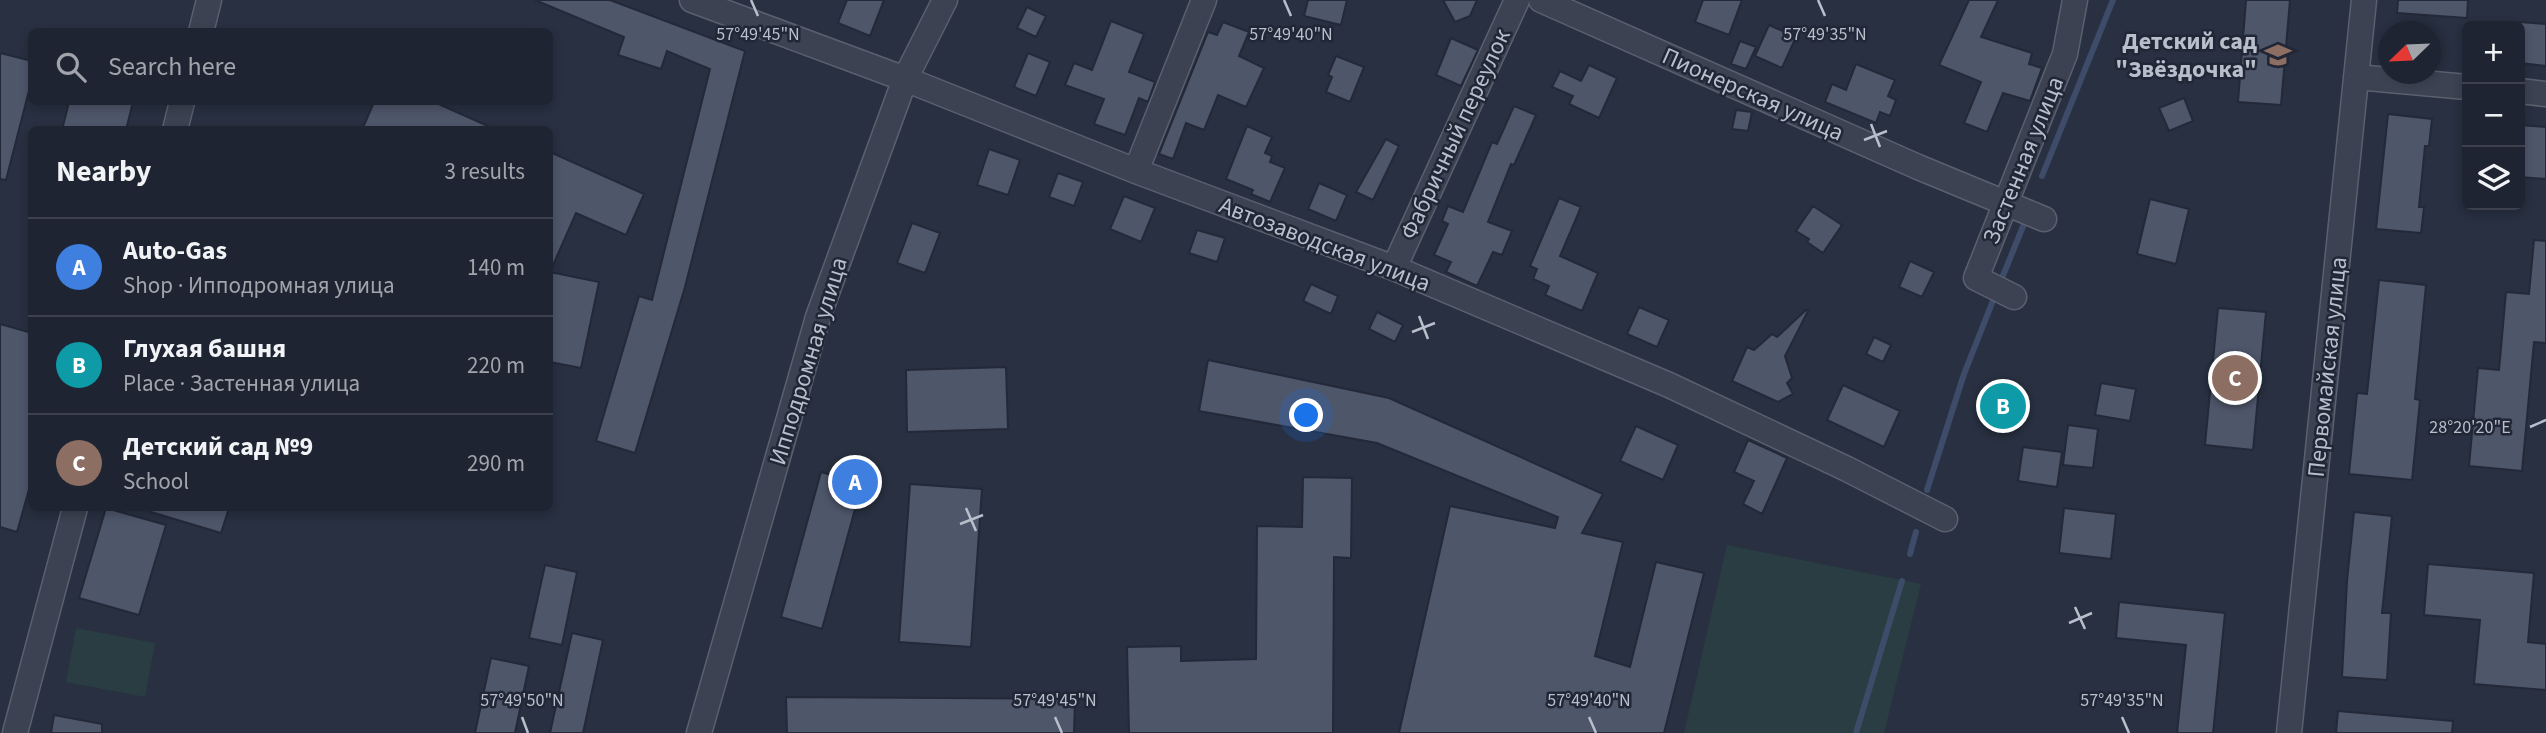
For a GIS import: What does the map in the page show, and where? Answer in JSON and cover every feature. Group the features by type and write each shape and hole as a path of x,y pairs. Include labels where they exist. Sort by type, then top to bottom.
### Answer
{"street":[{"path":"202,28 209,0"},
{"name":"Автозаводская улица","path":"692,0 905,79 1136,171 1394,268 1670,385 1945,519"},
{"name":"Ипподромная улица","path":"699,733 818,317 905,79 945,0"},
{"path":"1136,171 1204,0"},
{"name":"Фабричный переулок","path":"1394,268 1517,0"},
{"name":"Пионерская улица","path":"1541,0 2044,219"},
{"name":"Застенная улица","path":"2003,291 1976,278 2065,54 2075,0"},
{"name":"Первомайская улица","path":"2289,733 2364,0"},
{"path":"2356,77 2462,87"},
{"path":"2525,91 2546,93"},
{"path":"176,126 181,105"},
{"path":"15,733 74,511"}],"green space":[{"path":"1727,545 1921,584 1884,733 1684,733"},
{"path":"76,628 155,643 145,697 66,682"}],"building":[{"path":"535,0 610,0 745,51 685,287 635,453 596,441 639,296 652,300 710,69 667,51 661,69 618,55 624,37"},
{"path":"847,0 884,0 870,36 838,23"},
{"path":"1308,0 1347,0 1341,25 1304,16"},
{"path":"1443,0 1477,0 1470,16 1455,22"},
{"path":"1703,0 1742,0 1729,35 1695,22"},
{"path":"1969,0 1998,0 1981,37 2032,53 2029,64 2042,68 2030,101 2003,93 1987,132 1964,123 1981,82 1939,65"},
{"path":"2246,0 2290,0 2281,105 2238,102"},
{"path":"2398,0 2468,0 2467,18 2397,13"},
{"path":"1027,7 1046,16 1036,37 1017,28"},
{"path":"1111,21 1144,34 1129,72 1155,82 1148,102 1139,98 1125,135 1094,124 1104,99 1065,85 1074,63 1092,70"},
{"path":"1223,22 1249,32 1239,56 1264,68 1246,107 1218,95 1204,130 1186,123 1173,159 1159,154 1208,32 1217,35"},
{"path":"2525,22 2546,24 2546,66 2525,64"},
{"path":"1769,25 1796,37 1782,68 1755,56"},
{"path":"1451,38 1478,50 1461,86 1436,75"},
{"path":"1740,41 1756,47 1746,69 1731,64"},
{"path":"0,53 28,60 28,95 6,180 0,179"},
{"path":"1028,53 1050,62 1036,96 1014,87"},
{"path":"1336,56 1364,67 1350,102 1326,92 1332,77 1328,75"},
{"path":"1856,64 1895,80 1888,96 1896,100 1890,116 1880,112 1876,123 1825,102 1832,84 1846,90"},
{"path":"1589,65 1617,78 1599,118 1569,104 1573,96 1552,87 1560,71 1581,81"},
{"path":"2184,98 2193,121 2169,131 2159,108"},
{"path":"68,105 132,105 127,126 63,126"},
{"path":"373,105 441,105 488,126 364,126"},
{"path":"1514,106 1536,115 1514,165 1511,164 1488,222 1512,231 1502,255 1493,252 1477,286 1446,272 1451,262 1434,255 1448,224 1442,221 1448,206 1463,212 1492,142 1497,144"},
{"path":"1736,110 1752,112 1748,131 1732,129"},
{"path":"2388,114 2432,119 2429,146 2425,146 2419,207 2424,207 2421,233 2376,229"},
{"path":"2525,125 2546,127 2546,179 2525,177"},
{"path":"1247,126 1272,137 1265,153 1272,156 1270,162 1285,168 1270,202 1251,194 1253,190 1226,179"},
{"path":"1386,139 1399,146 1373,200 1356,192"},
{"path":"989,149 1020,160 1008,195 977,185"},
{"path":"553,153 644,194 626,235 576,213 553,265"},
{"path":"1058,173 1083,182 1074,206 1049,197"},
{"path":"1319,183 1347,195 1336,221 1308,209"},
{"path":"1124,196 1155,208 1141,242 1110,229"},
{"path":"1559,198 1581,207 1560,256 1598,273 1582,311 1545,295 1549,286 1533,279 1537,269 1530,266"},
{"path":"2150,199 2189,209 2176,264 2137,254"},
{"path":"1813,206 1842,225 1823,253 1796,231"},
{"path":"912,223 940,233 925,273 897,263"},
{"path":"1197,230 1225,238 1217,262 1189,253"},
{"path":"2534,240 2546,241 2546,343 2534,342 2522,471 2469,466 2478,368 2499,370 2506,292 2529,294"},
{"path":"1910,261 1934,272 1922,297 1899,287"},
{"path":"553,273 599,282 581,368 553,363"},
{"path":"2379,280 2426,285 2415,399 2420,400 2412,480 2349,474 2357,393 2367,394"},
{"path":"1311,284 1338,296 1331,314 1303,301"},
{"path":"1639,307 1669,320 1657,347 1627,334"},
{"path":"2218,308 2266,312 2253,450 2205,445"},
{"path":"1808,311 1785,356 1792,378 1787,383 1793,394 1778,402 1732,381 1747,347 1754,350 1772,334 1777,337"},
{"path":"1377,312 1403,325 1395,342 1369,329"},
{"path":"0,324 28,332 28,493 17,532 0,527"},
{"path":"1874,337 1891,345 1883,362 1866,354"},
{"path":"1208,360 1389,398 1603,494 1582,533 1623,542 1595,656 1630,667 1656,562 1704,573 1664,733 1399,733 1450,506 1555,528 1558,517 1377,443 1199,411"},
{"path":"1006,367 1008,429 907,432 906,370"},
{"path":"1991,383 2026,391 2015,430 1981,420"},
{"path":"2101,383 2136,389 2130,421 2095,415"},
{"path":"1843,385 1900,411 1884,447 1827,420"},
{"path":"2068,425 2098,429 2093,468 2063,465"},
{"path":"1636,426 1678,445 1663,480 1620,461"},
{"path":"1748,440 1787,458 1762,514 1743,504 1754,481 1734,472"},
{"path":"2023,447 2062,452 2057,487 2018,481"},
{"path":"821,472 862,484 822,629 781,617"},
{"path":"1303,477 1352,478 1351,558 1334,557 1333,733 1129,733 1127,647 1181,646 1181,661 1256,659 1257,526 1302,527"},
{"path":"910,484 982,489 971,647 899,642"},
{"path":"2064,508 2116,514 2111,559 2059,553"},
{"path":"105,511 117,511 166,525 139,615 79,598"},
{"path":"151,511 228,511 221,533"},
{"path":"2354,512 2392,516 2382,613 2391,613 2387,680 2342,677"},
{"path":"2428,564 2534,573 2528,642 2546,644 2546,690 2474,684 2480,620 2424,615"},
{"path":"545,565 577,572 562,645 529,638"},
{"path":"2119,602 2225,613 2213,733 2177,733 2186,645 2116,638"},
{"path":"572,633 603,640 583,733 550,733"},
{"path":"491,658 529,666 515,733 475,733"},
{"path":"786,697 1075,699 1074,733 787,733"},
{"path":"2338,711 2453,721 2452,733 2336,733"},
{"path":"54,715 102,724 102,733 51,733"}],"waterway":[{"path":"2042,176 2113,0"},
{"path":"2000,283 2026,219"},
{"path":"1927,490 1964,374 1996,293"},
{"path":"1910,554 1916,532"},
{"path":"1856,733 1902,581"}],"place":[{"name":"Детский сад \"Звёздочка\"","path":"2278,55"},
{"name":"Детский сад №9","path":"2235,378"},
{"name":"Глухая башня","path":"2003,406"},
{"name":"Auto-Gas","path":"855,482"}]}
